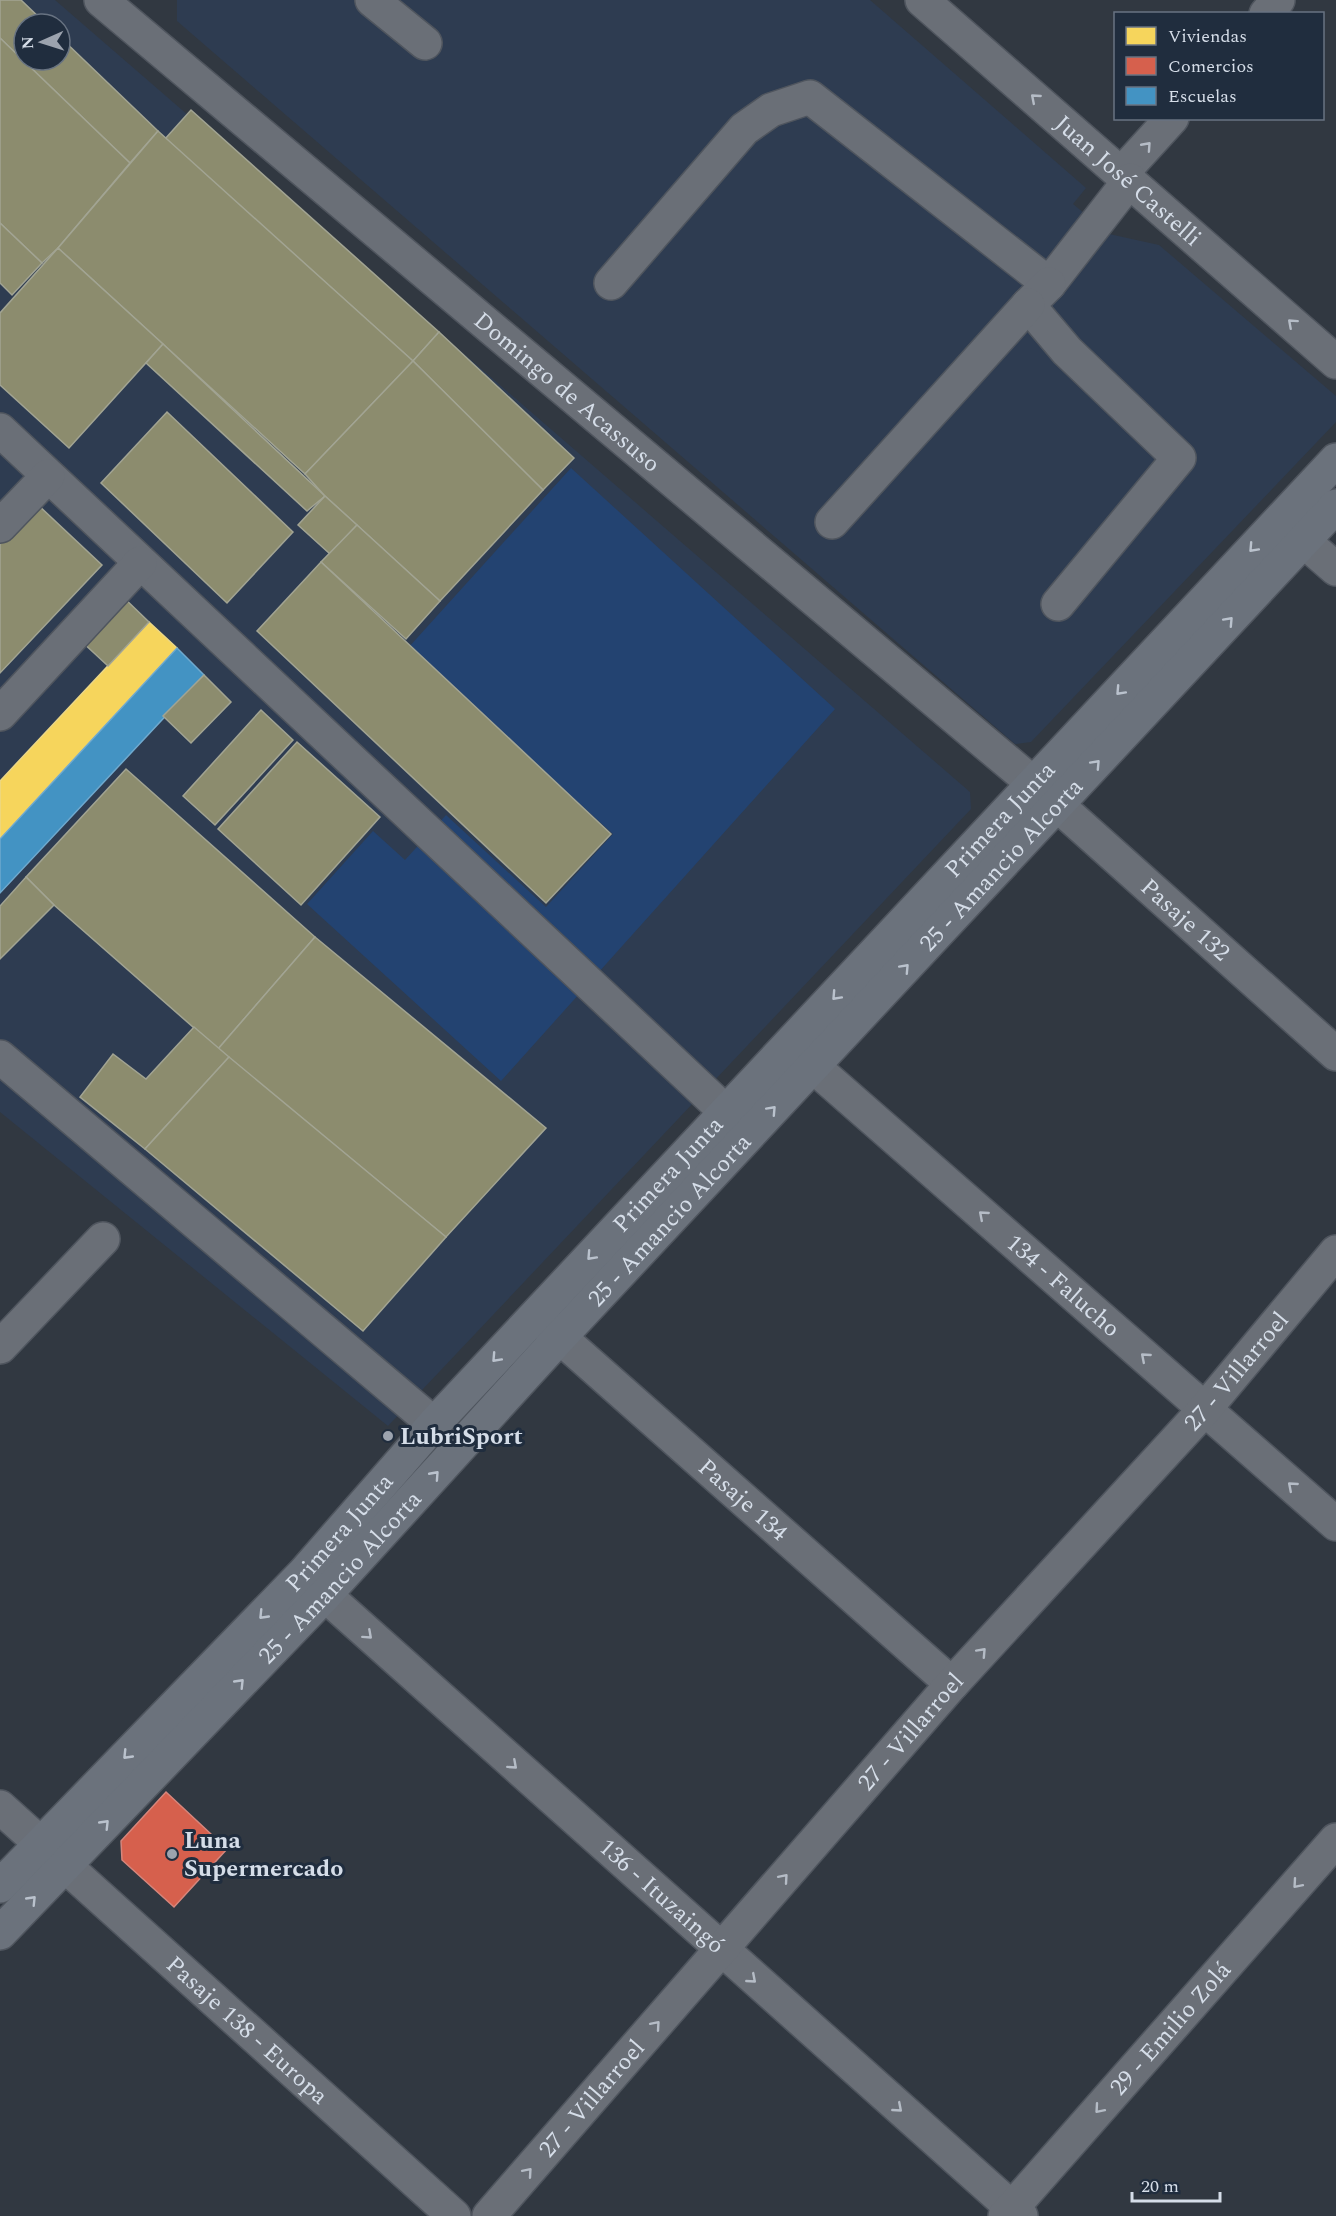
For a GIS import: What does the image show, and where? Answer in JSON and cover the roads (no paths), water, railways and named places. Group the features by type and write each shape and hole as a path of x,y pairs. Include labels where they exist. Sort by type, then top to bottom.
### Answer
{"main road":[{"name":"Primera Junta","path":"0,1886 40,1845 314,1584 435,1424 727,1113 801,1057 1292,530 1336,460"},
{"path":"1292,530 1336,506"},
{"name":"25 - Amancio Alcorta","path":"0,1933 65,1866 314,1584 560,1337 801,1057"}],"street":[{"path":"372,0 425,43"},
{"name":"Juan José Castelli","path":"922,0 1336,362"},
{"path":"1268,12 1278,0"},
{"name":"Domingo de Acassuso","path":"118,5 1045,795"},
{"path":"611,283 744,129 771,110 810,98 1039,294 1066,351 1179,458 1058,604"},
{"path":"832,522 1039,294 1170,120"},
{"path":"0,430 727,1113"},
{"path":"0,526 48,476"},
{"path":"1292,530 1336,569"},
{"path":"0,714 140,563"},
{"name":"Pasaje 132","path":"1045,795 1336,1054"},
{"path":"0,1057 435,1424"},
{"name":"134 - Falucho","path":"801,1057 1336,1524"},
{"path":"0,1347 103,1239"},
{"name":"27 - Villarroel","path":"489,2216 952,1684 1205,1409 1336,1252"},
{"name":"Pasaje 134","path":"535,1315 952,1684"},
{"name":"136 - Ituzaingó","path":"314,1584 1013,2213"},
{"name":"Pasaje 138 - Europa","path":"0,1807 454,2216"},
{"name":"29 - Emilio Zolá","path":"1013,2213 1336,1840"}],"place":[{"name":"LubriSport","path":"388,1436"},
{"name":"Luna Supermercado","path":"172,1854"}]}
